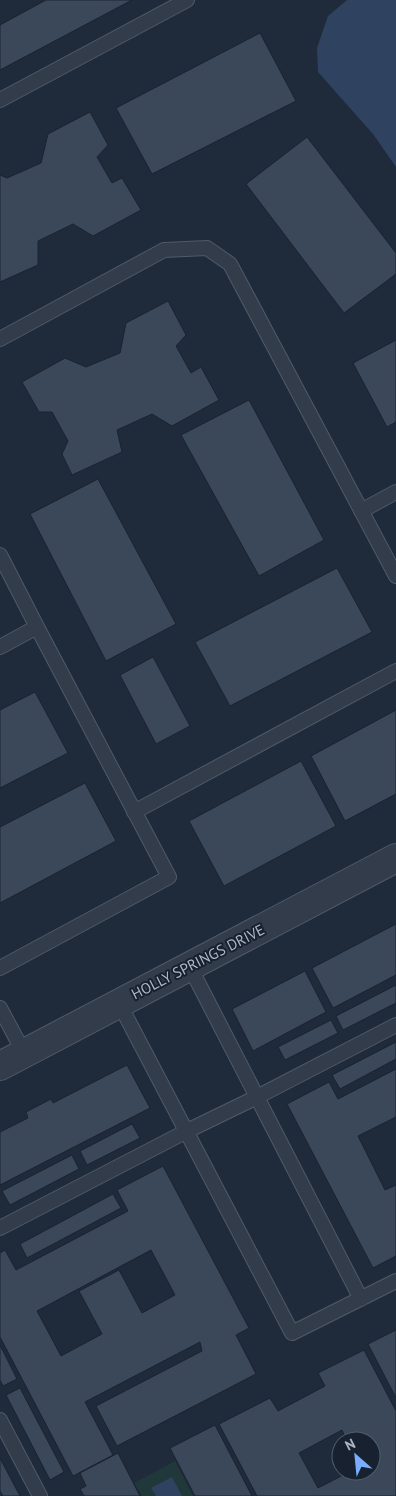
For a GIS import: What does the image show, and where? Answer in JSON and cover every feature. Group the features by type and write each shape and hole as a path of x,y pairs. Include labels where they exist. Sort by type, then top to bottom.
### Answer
{"street":[{"name":"HOLLY SPRINGS DRIVE","path":"0,1066 396,858"}],"lane":[{"path":"0,100 187,0"},
{"path":"0,339 164,250 206,248 230,264 396,576"},
{"path":"361,511 396,492"},
{"path":"0,555 169,878 0,968"},
{"path":"0,646 37,628"},
{"path":"134,812 396,671"},
{"path":"190,967 361,1299"},
{"path":"119,1003 292,1333 396,1281"},
{"path":"0,1008 24,1053"},
{"path":"0,1228 396,1025"},
{"path":"0,1420 40,1496"}],"green space":[{"path":"175,1461 193,1496 142,1496 134,1483"}],"water":[{"path":"347,0 396,0 396,167 373,134 318,72 317,48 328,16"},
{"path":"172,1477 182,1496 156,1496 151,1488"}],"building":[{"path":"46,0 132,0 0,70 0,25"},
{"path":"260,33 296,101 152,174 116,108"},
{"path":"90,112 108,145 97,157 112,183 122,178 141,210 93,236 73,224 38,241 38,265 0,282 0,175 7,178 41,163 48,134"},
{"path":"307,137 396,253 396,274 344,313 246,184"},
{"path":"168,301 186,335 176,346 191,373 201,367 219,400 172,426 152,414 117,430 122,452 72,475 62,454 68,441 52,412 39,412 22,382 65,358 86,367 120,353 126,323"},
{"path":"396,340 396,422 387,427 353,363"},
{"path":"249,400 324,540 259,576 181,435"},
{"path":"98,479 176,624 106,661 30,514"},
{"path":"337,568 372,632 230,706 195,642"},
{"path":"153,657 190,726 156,744 120,675"},
{"path":"35,692 68,753 0,788 0,710"},
{"path":"396,710 396,794 345,821 311,756"},
{"path":"301,761 336,826 224,886 189,821"},
{"path":"85,783 116,841 0,903 0,827"},
{"path":"396,924 396,975 333,1008 312,968"},
{"path":"305,971 326,1012 253,1051 232,1009"},
{"path":"396,985 396,1003 343,1030 336,1016"},
{"path":"331,1020 338,1033 285,1060 278,1047"},
{"path":"396,1042 396,1059 340,1089 332,1075"},
{"path":"127,1065 150,1108 0,1185 0,1132 28,1118 26,1112 51,1099 53,1103"},
{"path":"396,1069 396,1117 358,1136 385,1190 396,1185 396,1256 373,1268 287,1104 329,1082 338,1099"},
{"path":"132,1124 140,1138 87,1165 80,1151"},
{"path":"72,1155 79,1169 10,1205 2,1191"},
{"path":"163,1166 249,1328 236,1335 256,1374 117,1446 96,1406 202,1351 200,1342 85,1402 113,1455 73,1476 0,1337 0,1253 5,1250 16,1270 128,1211 117,1190","holes":["151,1250 175,1295 142,1313 119,1270 79,1291 102,1334 61,1356 37,1311"]},
{"path":"113,1194 121,1208 27,1258 20,1244"},
{"path":"396,1330 396,1398 368,1344"},
{"path":"0,1345 17,1379 3,1386 0,1380"},
{"path":"364,1350 396,1411 396,1496 257,1496 219,1424 270,1398 278,1411 325,1386 318,1373"},
{"path":"20,1388 64,1472 50,1480 6,1395"},
{"path":"215,1425 252,1496 195,1496 170,1448"},
{"path":"118,1453 140,1496 84,1496 80,1489 86,1486 80,1473"},
{"path":"0,1458 20,1496 3,1496 0,1491"}]}
